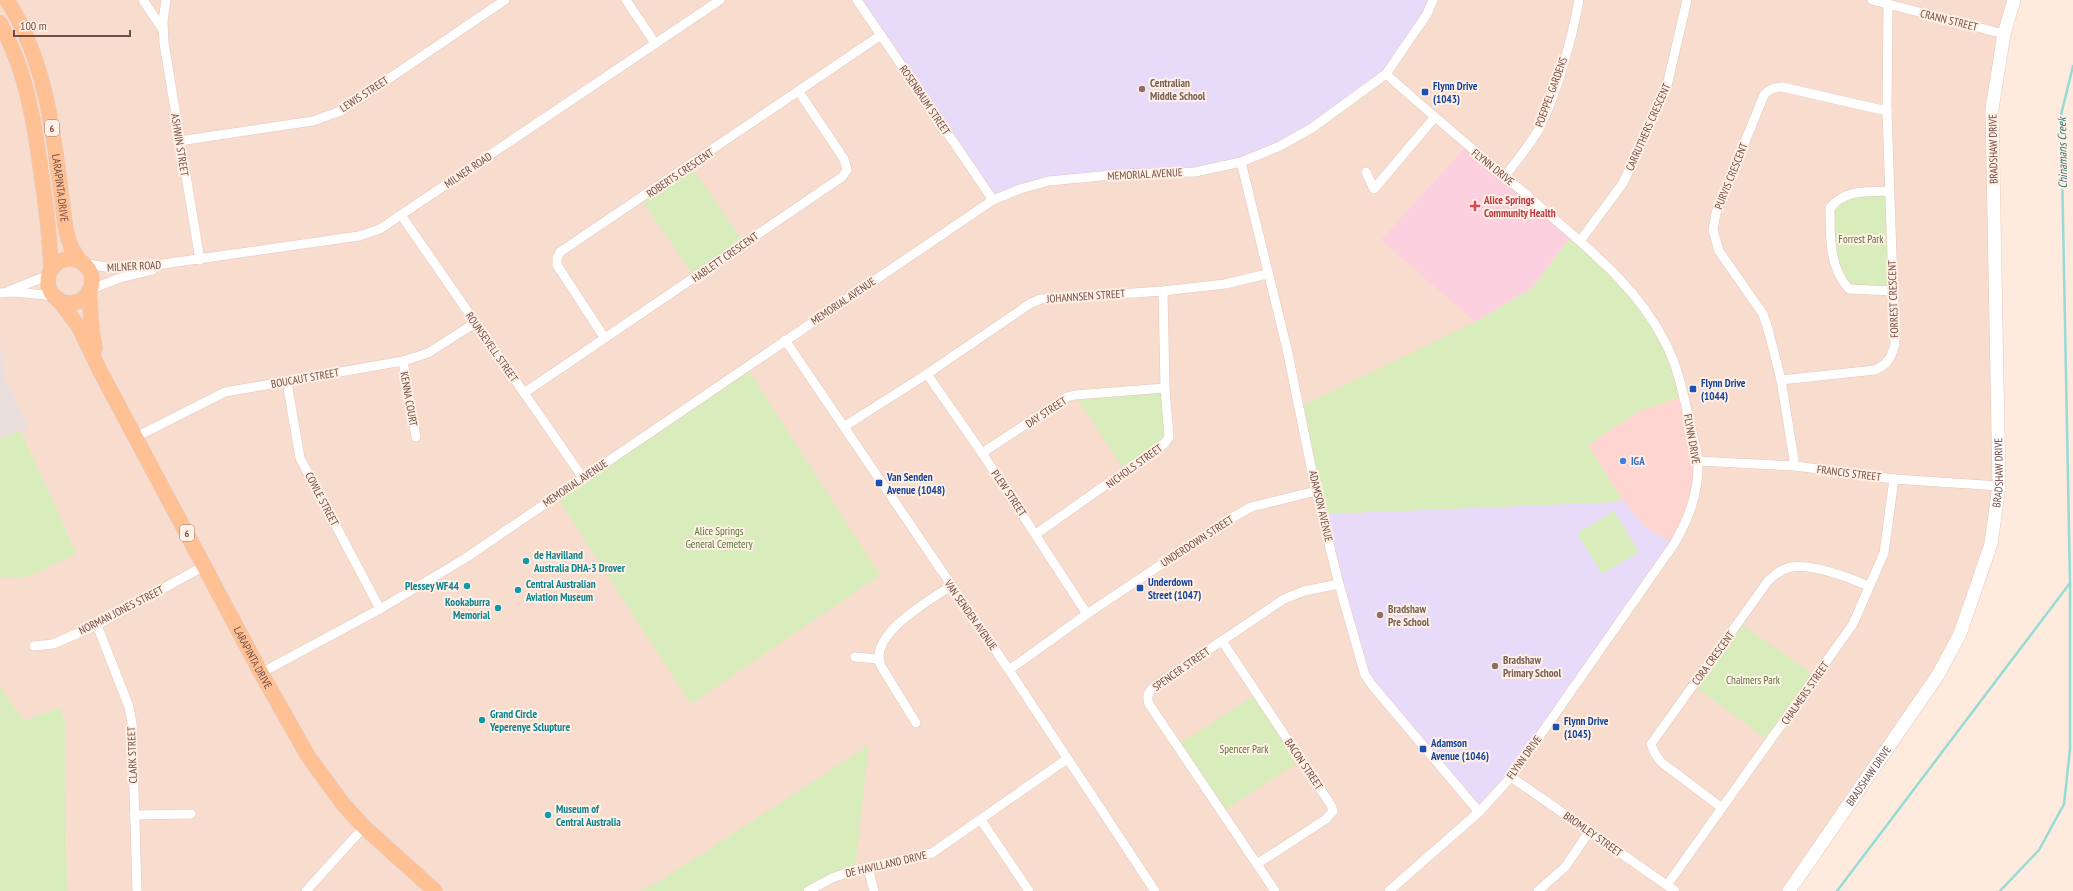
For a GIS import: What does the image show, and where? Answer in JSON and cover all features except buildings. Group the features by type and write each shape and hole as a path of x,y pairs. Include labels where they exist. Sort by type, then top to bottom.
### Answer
{"main road":[{"name":"LARAPINTA DRIVE","path":"7,0 29,42 39,69 52,122 66,231 72,247 82,262"},
{"name":"LARAPINTA DRIVE","path":"0,23 18,60 29,97 49,225 50,272"},
{"path":"50,272 61,260 68,259 82,262"},
{"name":"6","path":"82,262 92,276 90,290"},
{"name":"6","path":"50,272 49,286 56,297"},
{"name":"LARAPINTA DRIVE","path":"90,290 92,332 95,348 99,363 112,393"},
{"path":"56,297 62,301 76,302 82,299 90,290"},
{"name":"LARAPINTA DRIVE","path":"56,297 79,327 112,393 204,566 308,756 343,804 364,827 435,891"}],"street":[{"name":"ASHWIN STREET","path":"143,0 163,30"},
{"name":"ASHWIN STREET","path":"166,0 163,30 179,141 200,260"},
{"name":"LEWIS STREET","path":"179,141 313,121 341,111 505,0"},
{"path":"626,0 655,43"},
{"name":"MILNER ROAD","path":"82,262 111,268 185,262 359,236 380,229 720,0"},
{"name":"ROSENBAUM STREET","path":"857,0 993,200"},
{"name":"MEMORIAL AVENUE","path":"261,672 380,609 464,558 747,368 785,340 993,200 1020,189 1049,181 1122,174 1195,172 1241,162 1280,146 1312,128 1386,74 1426,14 1432,0"},
{"name":"POEPPEL GARDENS","path":"1505,176 1539,129 1556,85 1576,19 1579,0"},
{"name":"CARRUTHERS CRESCENT","path":"1580,241 1623,183 1666,90 1687,0"},
{"name":"CRANN STREET","path":"1872,0 2004,34"},
{"name":"BRADSHAW DRIVE","path":"1789,891 1938,675 1960,634 1991,544 1999,486 1992,109 2004,34 2014,0"},
{"name":"FORREST CRESCENT","path":"1781,380 1875,370 1884,366 1891,358 1895,344 1886,111 1888,4"},
{"name":"ROBERTS CRESCENT","path":"604,337 557,265 557,258 560,252 799,92 881,35"},
{"name":"FLYNN DRIVE","path":"1386,74 1434,118 1505,176 1580,241 1630,290 1651,318 1665,342 1676,366 1698,461 1695,497 1687,521 1674,544 1511,777 1480,812 1389,891"},
{"name":"PURVIS CRESCENT","path":"1795,466 1781,380 1768,329 1763,314 1719,251 1714,230 1716,213 1764,95 1768,91 1774,88 1782,87 1886,111"},
{"name":"HABLETT CRESCENT","path":"524,393 604,337 696,278 744,242 842,177 847,170 844,159 799,92"},
{"path":"1366,172 1374,189 1434,118"},
{"name":"ADAMSON AVENUE","path":"1241,162 1267,274 1287,349 1316,491 1339,584 1366,675 1372,685 1480,812"},
{"path":"1890,190 1849,194 1838,198 1830,208 1830,246 1842,281 1849,289 1893,291"},
{"name":"ROUNSEVELL STREET","path":"401,215 583,478"},
{"name":"MILNER ROAD","path":"90,290 128,276 185,262"},
{"path":"2,293 50,272"},
{"name":"JOHANNSEN STREET","path":"845,426 927,374 1031,303 1041,299 1164,291 1225,284 1267,274"},
{"name":"NICHOLS STREET","path":"1036,534 1166,443 1169,437 1165,388 1164,291"},
{"path":"2,293 56,297"},
{"name":"BOUCAUT STREET","path":"136,437 225,392 240,388 287,382 403,361 428,353 475,323"},
{"name":"VAN SENDEN AVENUE","path":"785,340 845,426 951,586 1009,670 1155,891"},
{"name":"KENNA COURT","path":"403,361 416,437"},
{"name":"PLEW STREET","path":"927,374 982,453 1087,614"},
{"name":"COWLE STREET","path":"287,382 300,458 380,609"},
{"name":"DAY STREET","path":"982,453 1067,397 1075,395 1165,388"},
{"name":"FRANCIS STREET","path":"1698,461 1795,466 1894,479 1999,486"},
{"name":"CHALMERS STREET","path":"1667,885 1853,624 1868,586 1884,553 1894,479"},
{"name":"UNDERDOWN STREET","path":"1009,670 1087,614 1228,520 1251,507 1316,491"},
{"name":"NORMAN JONES STREET","path":"34,646 53,644 97,625 204,566"},
{"name":"CORA CRESCENT","path":"1722,808 1661,762 1654,752 1651,744 1768,581 1776,573 1791,567 1803,568 1842,574 1868,586"},
{"name":"SPENCER STREET","path":"1275,891 1176,746 1149,704 1147,698 1149,691 1156,685 1284,599 1304,591 1339,584"},
{"path":"916,723 878,659 880,649 888,635 907,616 951,586"},
{"name":"CLARK STREET","path":"97,625 129,707 132,723 137,891"},
{"name":"BACON STREET","path":"1222,641 1331,805 1333,811 1326,818 1257,864"},
{"path":"855,657 878,659"},
{"name":"DE HAVILLAND DRIVE","path":"808,891 832,878 932,853 1067,759"},
{"name":"BROMLEY STREET","path":"1511,777 1675,891"},
{"path":"134,815 191,814"},
{"path":"981,820 1029,891"},
{"path":"306,891 364,827"},
{"path":"1538,891 1565,867 1589,832"},
{"path":"868,868 874,891"}],"shaded area":[{"path":"0,0 2014,0 1992,109 1999,486 1991,544 1960,634 1789,891 67,891 65,723 60,707 24,721 0,687 0,578 77,554 21,431 31,428 6,379 0,341"},
{"name":"Centralian Middle School","path":"857,0 1433,0 1386,74 1280,146 1195,172 1049,181 993,200"},
{"name":"Alice Springs Community Health","path":"1467,145 1572,235 1532,288 1475,322 1381,240"},
{"path":"0,341 6,379 31,428 0,438"},
{"path":"1684,396 1698,461 1695,497 1674,544 1644,526 1621,498 1588,445 1641,410"},
{"name":"Bradshaw Primary School","path":"1621,498 1644,526 1674,544 1511,777 1479,812 1372,685 1323,514 1617,502"}],"green space":[{"path":"691,166 744,243 695,278 641,199"},
{"name":"Forrest Park","path":"1890,191 1893,291 1849,289 1830,246 1830,208 1838,198"},
{"path":"1572,235 1651,318 1684,396 1641,410 1588,445 1621,498 1617,502 1323,514 1299,407 1475,322 1532,288"},
{"name":"Alice Springs General Cemetery","path":"747,368 880,575 691,704 556,496"},
{"path":"1165,388 1169,437 1126,473 1075,395"},
{"path":"21,431 77,554 26,577 0,578 0,438"},
{"path":"1614,511 1639,552 1602,574 1577,533"},
{"name":"Chalmers Park","path":"1739,622 1816,677 1770,742 1693,685"},
{"path":"0,687 24,721 60,707 65,723 67,891 0,891"},
{"name":"Spencer Park","path":"1256,694 1301,760 1222,812 1176,746"},
{"path":"869,745 855,870 808,891 639,891 657,883"}],"waterway":[{"name":"Chinamans Creek","path":"2000,891 2039,850 2064,804 2070,749 2070,583 2061,115 2073,66"},
{"path":"1837,891 2070,583"}],"place":[{"name":"Centralian Middle School","path":"1142,89"},
{"name":"Flynn Drive (1043)","path":"1425,92"},
{"name":"Alice Springs Community Health","path":"1475,206"},
{"name":"Flynn Drive (1044)","path":"1693,389"},
{"name":"IGA","path":"1623,461"},
{"name":"Van Senden Avenue (1048)","path":"879,483"},
{"name":"de Havilland Australia DHA-3 Drover","path":"526,561"},
{"name":"Plessey WF44","path":"467,586"},
{"name":"Underdown Street (1047)","path":"1140,588"},
{"name":"Central Australian Aviation Museum","path":"518,590"},
{"name":"Kookaburra Memorial","path":"498,608"},
{"name":"Bradshaw Pre School","path":"1380,615"},
{"name":"Bradshaw Primary School","path":"1495,666"},
{"name":"Grand Circle Yeperenye Sclupture","path":"482,720"},
{"name":"Flynn Drive (1045)","path":"1556,727"},
{"name":"Adamson Avenue (1046)","path":"1423,749"},
{"name":"Museum of Central Australia","path":"548,815"}]}
